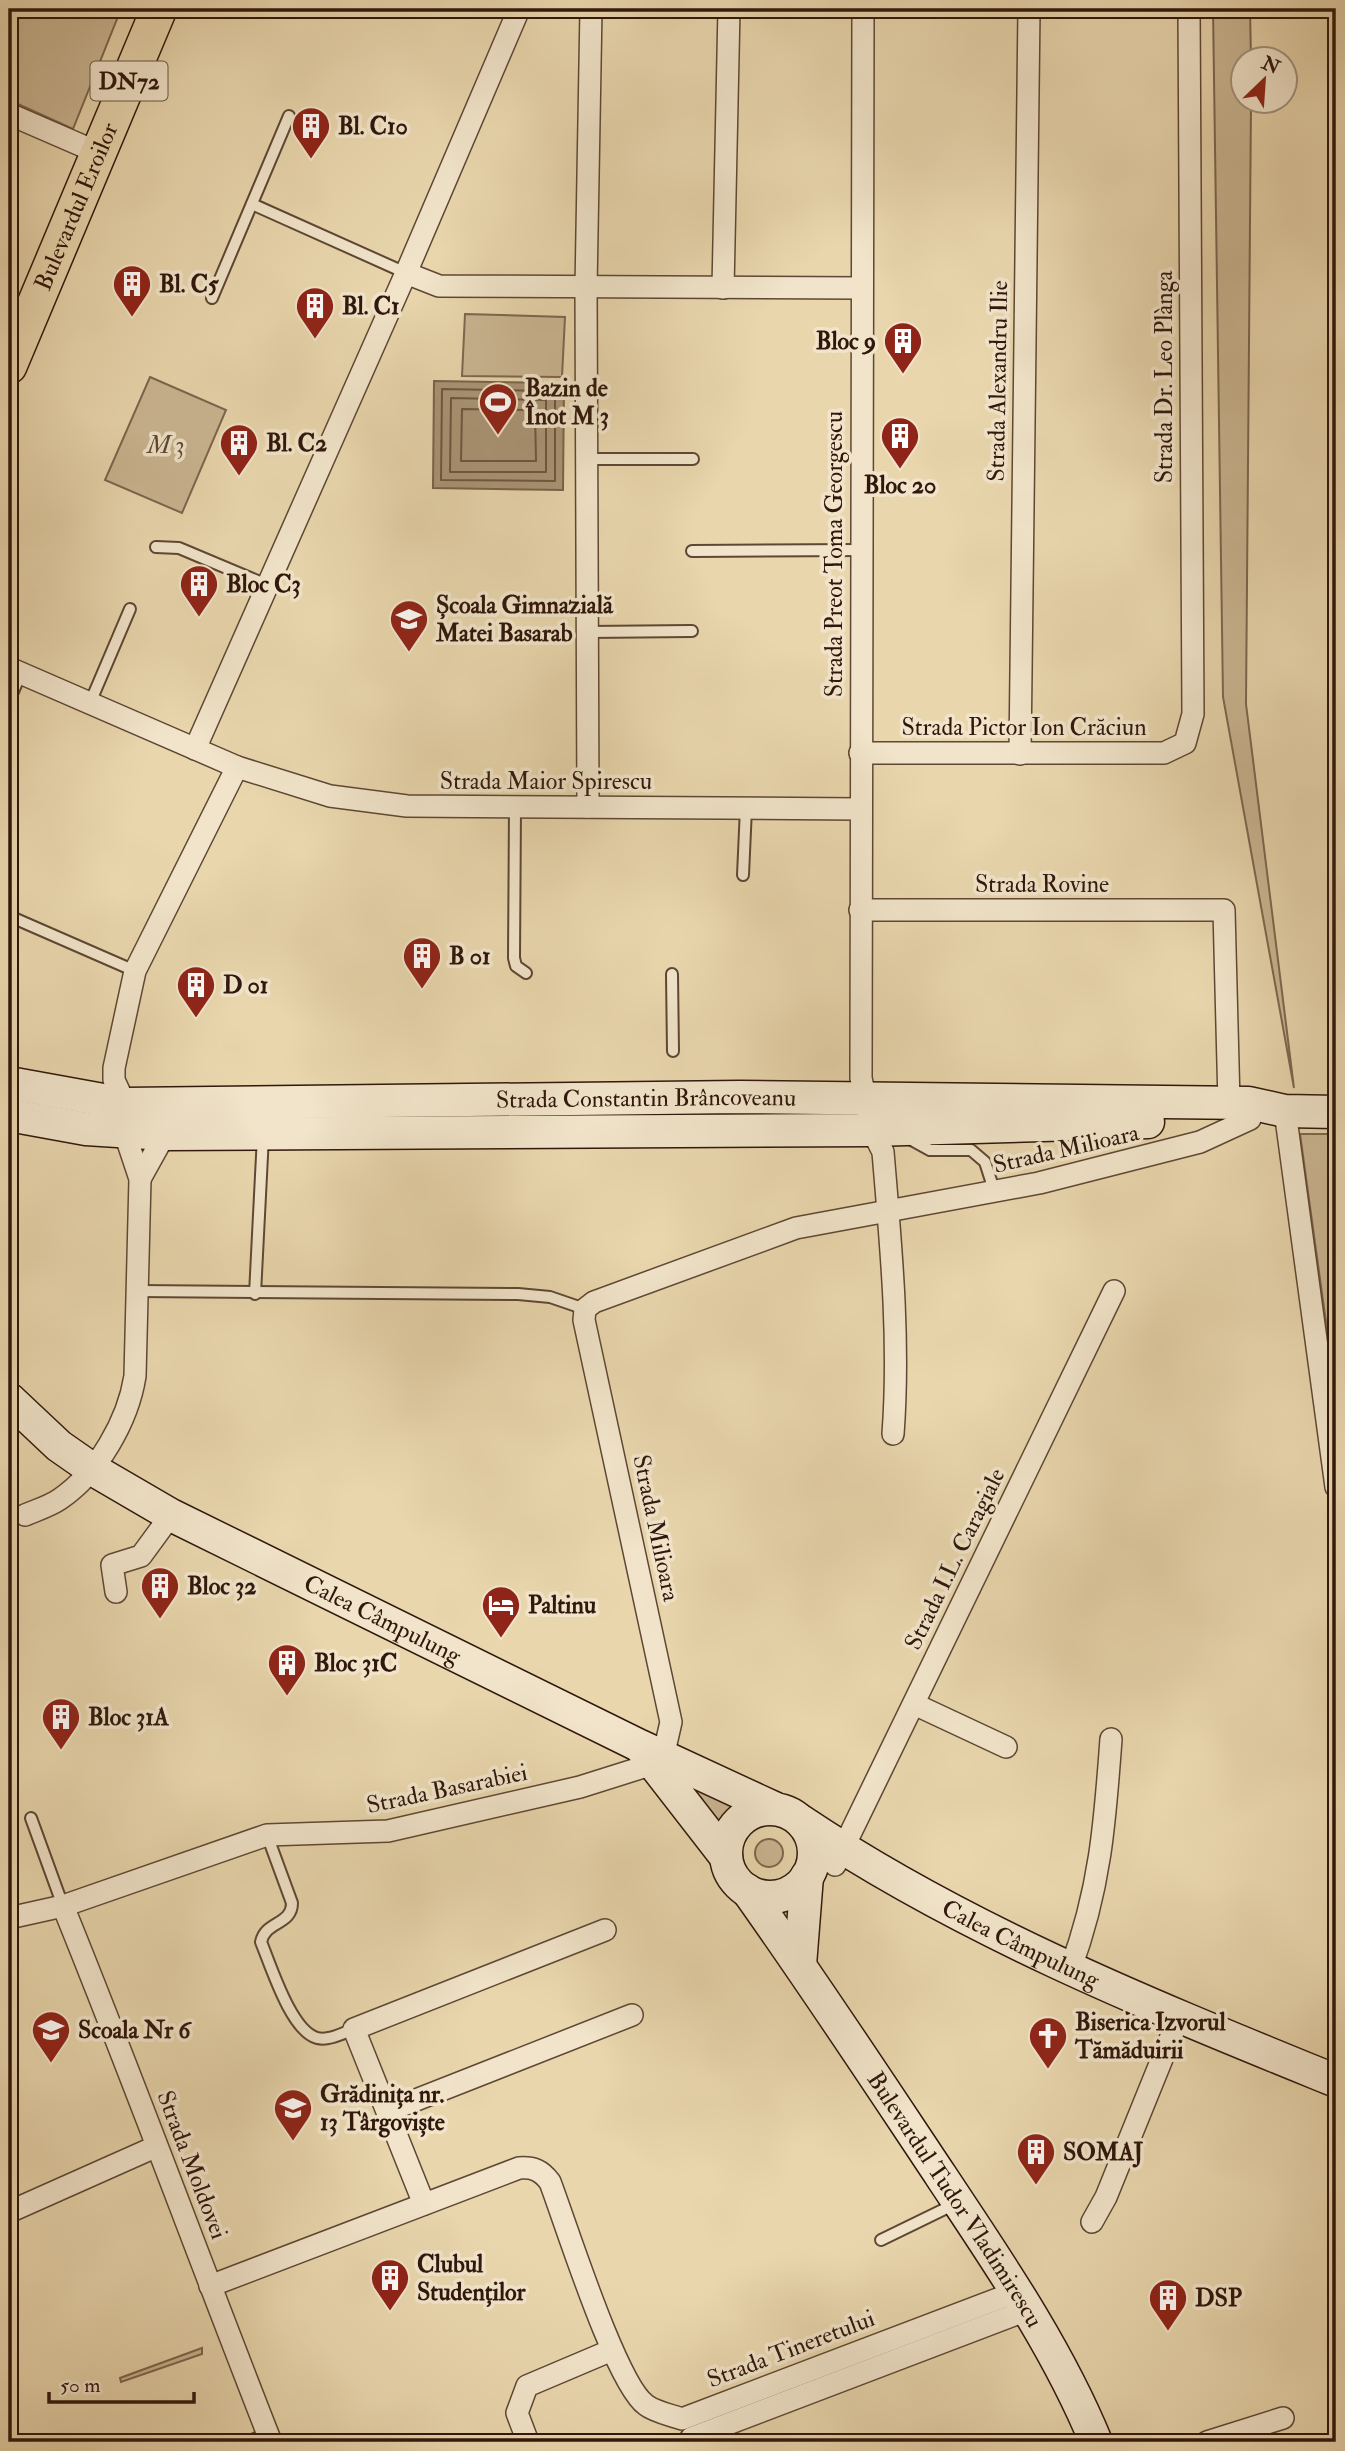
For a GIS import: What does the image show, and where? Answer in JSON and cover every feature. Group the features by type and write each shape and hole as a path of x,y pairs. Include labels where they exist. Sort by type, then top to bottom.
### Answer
{"main road":[{"name":"Bulevardul Eroilor","path":"9,366 159,9"},
{"name":"Strada Constantin Brâncoveanu","path":"9,1083 125,1119 164,1135 874,1130 1239,1111 1249,1103 1285,1111 1336,1112"},
{"name":"Strada Constantin Brâncoveanu","path":"9,1115 125,1119 429,1100 866,1098 1239,1111"},
{"path":"429,1100 429,1132"},
{"name":"Calea Câmpulung","path":"9,1399 60,1446 92,1469 171,1515 652,1756 787,1815 833,1865 1179,2017 1336,2081"},
{"path":"652,1756 726,1857 732,1875 747,1890 760,1896 779,1896 833,1865"},
{"path":"726,1857 728,1838 737,1823 751,1812 787,1815"},
{"path":"800,1965 833,1865"},
{"name":"Bulevardul Tudor Vladimirescu","path":"747,1890 800,1965 1022,2301 1071,2384 1096,2442"}],"street":[{"path":"195,750 406,273 519,9"},
{"path":"588,807 586,288 591,9"},
{"path":"723,288 729,9"},
{"name":"Strada Preot Toma Georgescu","path":"863,9 860,910 861,1078 866,1098"},
{"name":"Strada Alexandru Ilie","path":"1020,754 1029,9"},
{"name":"Strada Dr. Leo Plànga","path":"1185,743 1193,714 1189,9"},
{"path":"9,114 99,153"},
{"path":"406,273 439,286 861,288"},
{"name":"Strada Maior Spirescu","path":"15,670 237,767 298,788 374,803 515,807 860,809"},
{"name":"Strada Pictor Ion Crăciun","path":"860,753 1164,753 1185,743"},
{"path":"25,1516 60,1499 92,1469 131,1398 135,1376 139,1180 114,1080 114,1068 135,971 237,767"},
{"name":"Strada Rovine","path":"860,910 1224,910 1239,1111"},
{"path":"866,1098 883,1152 888,1213 897,1375 893,1434"},
{"name":"Strada Milioara","path":"652,1756 671,1722 584,1320 585,1309 594,1301 769,1236 995,1193 1200,1142 1239,1111"},
{"path":"1285,1111 1336,1488"},
{"path":"139,1180 164,1135"},
{"name":"Strada I.L. Caragiale","path":"833,1865 1114,1291"},
{"path":"116,1592 112,1565 141,1556 171,1515"},
{"path":"914,1704 1006,1747"},
{"path":"1070,1970 1094,1900 1102,1854 1111,1739"},
{"name":"Strada Basarabiei","path":"9,1918 63,1906 267,1835 388,1832 580,1787 652,1756"},
{"name":"Strada Moldovei","path":"63,1906 120,2044 155,2147 210,2286 262,2439"},
{"path":"424,2204 354,2029 605,1930"},
{"path":"388,2111 632,2015"},
{"path":"1092,2222 1106,2197 1179,2017"},
{"path":"9,2211 155,2147"},
{"name":"Strada Tineretului","path":"210,2286 519,2168 540,2171 550,2182 612,2350 633,2391 647,2406 688,2433 1022,2301"},
{"path":"528,2442 517,2413 527,2386 612,2350"},
{"path":"1207,2442 1283,2418"}],"lane":[{"path":"212,298 289,117"},
{"path":"252,204 406,273"},
{"path":"587,459 693,459"},
{"path":"156,547 179,548 267,585"},
{"path":"692,551 860,550"},
{"path":"90,703 130,609"},
{"path":"588,632 692,631"},
{"name":"Strada Maior Spirescu","path":"9,701 15,670"},
{"path":"515,807 514,958 516,966 526,973"},
{"path":"743,875 746,808"},
{"path":"9,916 135,971"},
{"path":"673,974 673,1051"},
{"path":"874,1130 912,1140 930,1150 971,1150 985,1162 995,1193"},
{"path":"255,1294 263,1134"},
{"path":"138,1291 518,1294 550,1297 585,1309"},
{"path":"31,1818 63,1906"},
{"path":"267,1835 292,1903 292,1911 288,1918 269,1926 262,1933 261,1942 296,2022 307,2033 319,2039 354,2029"},
{"path":"881,2240 958,2202"}],"green space":[{"path":"9,9 121,9 73,129 9,100"},
{"path":"1213,9 1250,9 1251,46 1230,46 1230,116 1251,116 1246,704 1294,1088 1223,697"},
{"path":"465,314 565,317 562,377 462,376"},
{"name":"M 3","path":"150,377 226,410 182,513 105,480"},
{"path":"1300,1134 1336,1134 1336,1395"},
{"path":"679,1772 746,1806 732,1813 722,1832"},
{"path":"769,1839 779,1843 783,1853 779,1863 769,1867 759,1863 755,1853 759,1843"},
{"path":"202,2348 202,2354 121,2382 120,2378"}],"water":[{"name":"Bazin de Înot M 3","path":"434,381 564,383 563,490 433,488"}],"place":[{"name":"Bl. C10","path":"311,160"},
{"name":"Bl. C5","path":"132,318"},
{"name":"Bl. C1","path":"315,340"},
{"name":"Bloc 9","path":"903,375"},
{"name":"Bazin de Înot M 3","path":"498,436"},
{"name":"Bloc 20","path":"900,470"},
{"name":"Bl. C2","path":"239,477"},
{"name":"Bloc C3","path":"199,618"},
{"name":"Școala Gimnazială Matei Basarab","path":"409,653"},
{"name":"B 01","path":"422,990"},
{"name":"D 01","path":"196,1019"},
{"name":"Bloc 32","path":"160,1620"},
{"name":"Paltinu","path":"501,1639"},
{"name":"Bloc 31C","path":"287,1697"},
{"name":"Bloc 31A","path":"61,1751"},
{"name":"Scoala Nr 6","path":"51,2064"},
{"name":"Biserica Izvorul Tămăduirii","path":"1048,2070"},
{"name":"Grădinița nr. 13 Târgoviște","path":"293,2142"},
{"name":"SOMAJ","path":"1036,2186"},
{"name":"Clubul Studenților","path":"390,2312"},
{"name":"DSP","path":"1168,2332"}]}
